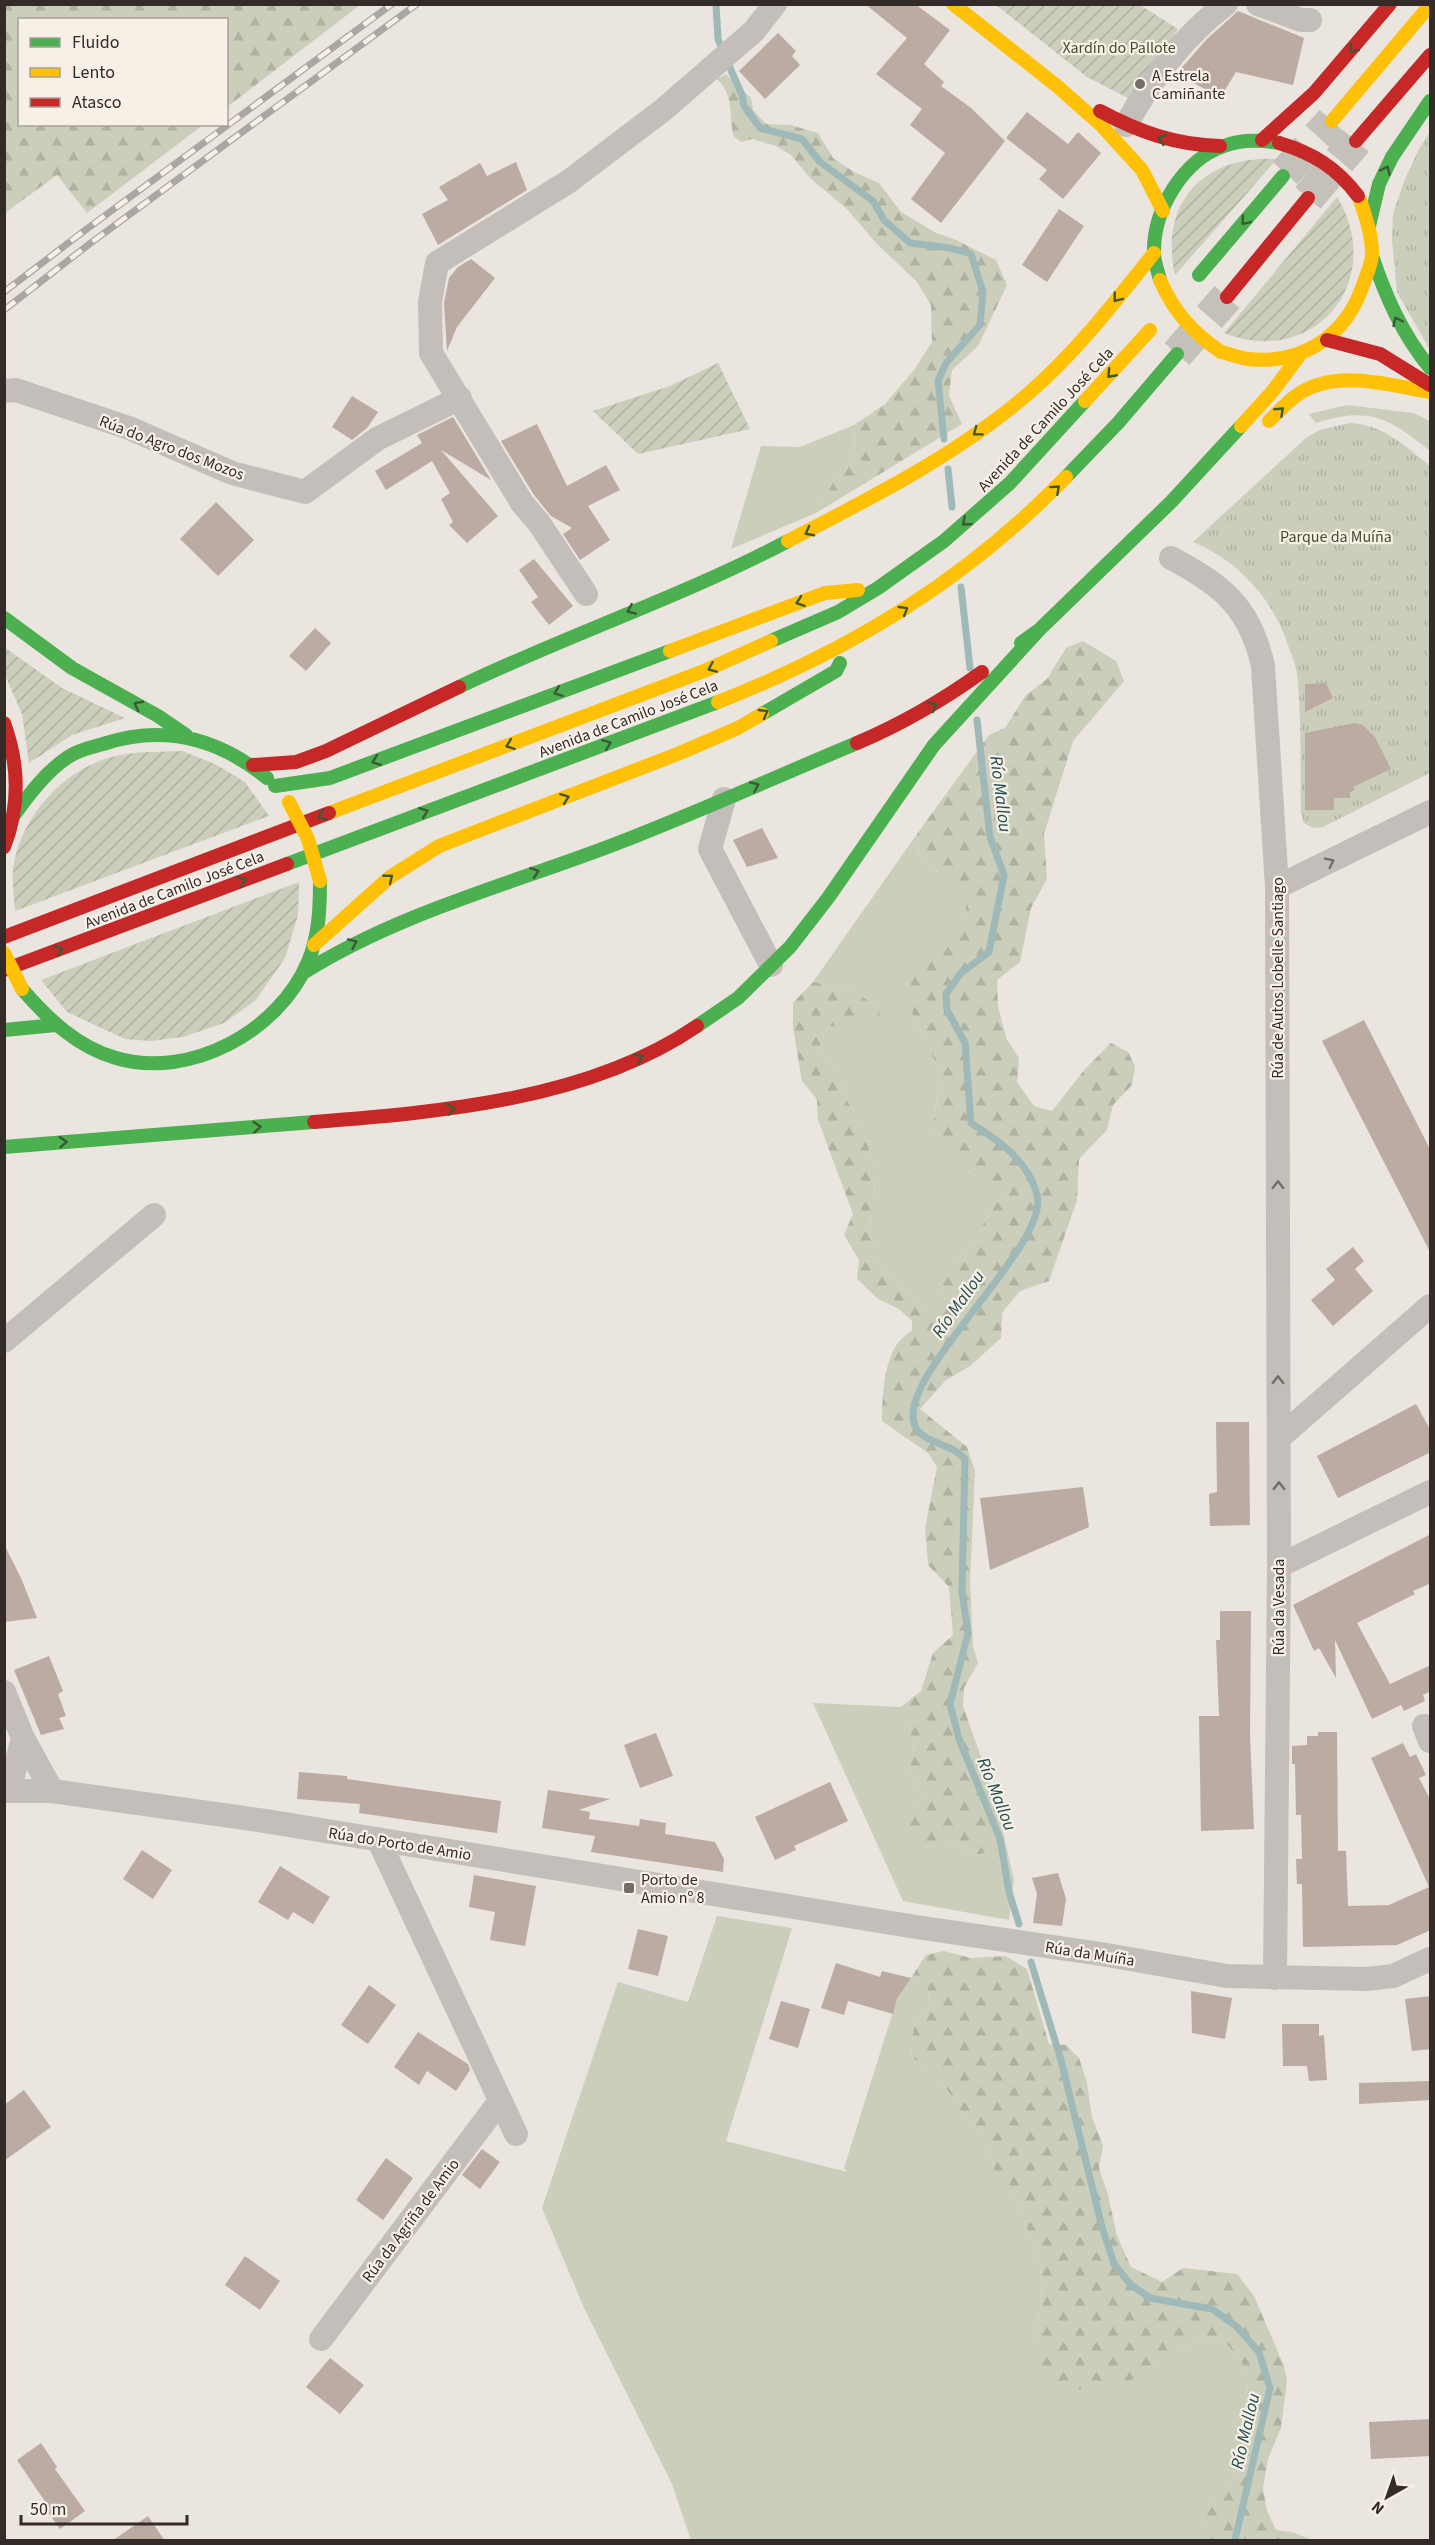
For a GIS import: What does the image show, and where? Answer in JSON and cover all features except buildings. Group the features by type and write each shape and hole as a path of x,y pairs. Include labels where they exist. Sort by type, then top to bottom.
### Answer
{"main road":[{"path":"953,4 1057,86 1101,125 1142,170 1162,211"},
{"path":"1262,140 1311,98 1390,4"},
{"path":"1332,121 1431,5"},
{"path":"1356,141 1431,55"},
{"path":"1057,86 1126,125 1161,140 1191,146 1220,146 1262,140 1305,150 1328,162 1344,176 1358,196 1369,226 1372,256 1398,326 1414,350 1431,368"},
{"path":"1369,226 1379,184 1392,157 1431,101"},
{"path":"1220,146 1191,166 1180,178 1162,211 1154,253 1160,280 1171,306 1193,334 1221,352 1248,359 1279,358 1302,352 1327,340 1342,324 1358,298 1372,256"},
{"path":"1199,274 1283,176"},
{"path":"1227,297 1308,198"},
{"path":"252,765 296,762 326,751 508,663 748,562 905,480 961,444 1029,393 1092,330 1154,253"},
{"name":"Avenida de Camilo José Cela","path":"4,937 704,671 838,612 878,588 944,542 1010,483 1150,330"},
{"path":"1327,340 1380,354 1431,385"},
{"path":"4,1147 423,1113 512,1100 590,1079 669,1046 734,1001 790,948 935,744 1039,630 1171,502 1272,393 1302,352"},
{"name":"Avenida de Camilo José Cela","path":"4,970 726,699 854,640 916,603 1010,531 1092,453 1177,354"},
{"path":"1258,432 1299,394 1323,383 1361,380 1431,392"},
{"path":"1171,502 1235,454"},
{"path":"275,786 330,778 825,593 878,588"},
{"path":"4,618 72,668 158,716 187,735 208,742 252,765 275,786 289,802 308,839 320,881 321,908 314,945 303,973 285,998 262,1023 230,1044 198,1058 164,1063 132,1062 100,1052 56,1025 22,989 4,953"},
{"path":"303,973 343,948 397,923 618,843 896,726 943,700 1039,630"},
{"path":"314,945 390,877 413,860 439,846 680,753 738,728 836,671 854,640"},
{"path":"4,723 12,752 16,782 15,814 4,847"},
{"path":"15,814 37,784 69,756 111,740 148,734 187,735"},
{"path":"4,1030 56,1025"}],"street":[{"path":"586,594 539,523 522,503 431,353 430,302 437,263 568,182 663,110 754,30 775,4"},
{"path":"1126,125 1169,60 1226,4"},
{"path":"1258,4 1301,20 1310,20"},
{"name":"Rúa do Agro dos Mozos","path":"4,391 16,390 129,428 232,473 305,492 377,439 460,398"},
{"name":"Rúa de Autos Lobelle Santiago","path":"1171,558 1221,588 1250,625 1258,644 1263,666 1277,887 1278,1438"},
{"path":"724,799 710,849 771,965"},
{"path":"1277,887 1431,812"},
{"path":"4,1341 154,1215"},
{"path":"1278,1438 1431,1306"},
{"name":"Rúa da Vesada","path":"1275,1978 1278,1438"},
{"path":"1279,1566 1431,1492"},
{"path":"1279,1520 1300,1534 1326,1542"},
{"path":"4,1692 22,1738 52,1791"},
{"path":"7,1791 22,1738"},
{"name":"Rúa do Porto de Amio","path":"7,1791 52,1791 378,1839 748,1899"},
{"path":"378,1839 516,2134"},
{"name":"Rúa da Muíña","path":"748,1899 1227,1976 1367,1979 1393,1976 1431,1959"},
{"name":"Rúa da Agriña de Amio","path":"321,2339 500,2101"}],"green space":[{"path":"5,4 360,4 228,106 228,18 18,18 18,126 202,126 87,213 57,175 5,213"},
{"name":"Xardín do Pallote","path":"996,5 1140,5 1178,29 1134,101 1087,77"},
{"path":"726,74 751,98 753,110 766,124 790,125 818,133 833,158 854,172 879,183 901,212 936,233 954,239 996,260 1007,285 978,346 952,370 949,396 962,424 816,513 834,481 855,461 854,425 885,404 914,370 932,342 931,305 917,282 876,243 848,210 810,178 791,155 776,146 752,139 742,142 734,137 729,99 723,85 717,79"},
{"path":"1430,132 1430,350 1397,292 1392,239 1393,214 1405,179"},
{"path":"1277,159 1175,275 1172,249 1174,226 1181,206 1193,188 1208,175 1228,165 1251,160"},
{"path":"1337,197 1350,228 1353,258 1347,286 1334,309 1313,327 1288,338 1257,341 1224,333"},
{"path":"718,363 750,429 638,454 593,411 670,386"},
{"path":"1347,405 1413,413 1430,421 1430,451 1402,430 1378,418 1350,416 1316,423 1309,414"},
{"name":"Parque da Muíña","path":"1349,423 1372,427 1393,437 1430,466 1430,773 1323,827 1313,828 1304,823 1301,813 1299,691 1294,661 1282,630 1264,598 1240,571 1210,550 1193,542 1307,437 1320,430"},
{"path":"854,425 855,461 834,481 816,513 731,549 761,446 800,447"},
{"path":"1083,641 1116,661 1124,681 1073,741 1044,834 1047,879 1031,908 1020,962 997,980 998,1007 1007,1040 1019,1058 1017,1082 1034,1106 1052,1111 1085,1069 1111,1043 1128,1052 1135,1066 1132,1085 1113,1105 1107,1130 1079,1159 1077,1200 1049,1281 1020,1291 1002,1313 1001,1338 970,1366 946,1380 920,1409 967,1447 975,1471 970,1582 973,1646 978,1663 964,1688 963,1706 995,1797 1000,1819 988,1853 970,1855 955,1842 923,1847 913,1837 906,1823 922,1796 909,1771 914,1743 901,1707 921,1691 933,1653 953,1635 949,1587 928,1565 925,1529 937,1467 928,1453 882,1421 883,1392 890,1359 899,1341 912,1330 912,1321 899,1309 878,1299 857,1279 859,1260 844,1235 853,1214 818,1120 817,1099 802,1081 793,1027 793,1003 813,982 851,990 877,1006 880,1017 857,1026 830,1026 819,1039 825,1061 839,1071 847,1100 863,1130 875,1169 874,1203 869,1230 883,1271 924,1307 935,1302 941,1284 973,1244 987,1217 1005,1192 960,1166 933,1135 939,1072 929,1046 913,1018 911,983 921,954 949,927 966,916 966,890 937,872 919,857 917,834 989,735 1005,728 1026,695 1047,679 1066,648"},
{"path":"4,647 62,688 125,718 72,735 29,763 22,714 5,675"},
{"path":"182,751 215,764 245,782 269,816 15,911 13,869 17,849 36,812 50,795 65,781 101,760 136,753"},
{"path":"917,834 919,857 937,872 966,889 966,916 949,927 913,1018 929,1046 939,1072 933,1135 954,1160 970,1173 989,1180 1005,1192 987,1217 973,1244 941,1284 935,1302 924,1307 883,1271 869,1230 874,1203 875,1169 863,1130 847,1100 839,1071 825,1061 819,1039 830,1026 857,1026 879,1017 877,1006 851,990 813,982"},
{"path":"299,882 298,915 285,958 256,1000 224,1023 183,1037 151,1041 125,1039 67,1012 41,980"},
{"path":"813,1703 901,1707 914,1743 909,1771 922,1796 914,1809 923,1847 955,1842 970,1855 988,1853 1000,1819 1014,1880 1009,1920 903,1901"},
{"path":"717,1916 792,1928 726,2141 847,2172 844,2168 897,1999 911,1978 916,1977 928,1989 929,2008 914,2025 911,2056 937,2077 970,2125 981,2136 990,2153 995,2173 1015,2198 1040,2262 1042,2298 1034,2346 1152,2370 1174,2351 1208,2336 1228,2345 1246,2369 1251,2428 1243,2450 1241,2465 1233,2481 1218,2489 1203,2515 1211,2540 691,2540 672,2484 584,2308 542,2208 618,1982 688,2002"},
{"path":"944,1951 971,1958 1006,1956 1027,1969 1049,2044 1066,2045 1079,2058 1087,2083 1092,2117 1103,2146 1099,2168 1117,2236 1131,2267 1162,2282 1183,2268 1237,2274 1254,2296 1284,2366 1287,2380 1281,2428 1268,2459 1263,2488 1267,2511 1276,2530 1292,2532 1312,2540 1211,2540 1203,2515 1218,2489 1233,2481 1241,2465 1243,2450 1251,2428 1246,2369 1228,2345 1208,2336 1174,2351 1152,2370 1116,2387 1074,2390 1046,2380 1034,2346 1042,2298 1040,2262 1015,2198 995,2173 990,2153 981,2136 970,2125 951,2095 937,2077 911,2056 914,2025 929,2008 928,1989 916,1977 911,1978 926,1955"}],"waterway":[{"name":"Río Mallou","path":"716,4 718,39 723,51"},
{"name":"Río Mallou","path":"727,61 742,95 744,106 760,128 802,139 820,162 873,201 884,220 910,243 950,248 971,254 983,292 980,325 946,363 938,381 944,439"},
{"name":"Río Mallou","path":"948,469 952,507"},
{"name":"Río Mallou","path":"961,587 970,668"},
{"name":"Río Mallou","path":"977,720 990,837 1004,875 989,952 960,974 946,994 947,1010 965,1043 971,1123 1002,1144 1027,1172 1037,1195 1035,1218 998,1279 946,1347 925,1379 914,1407 916,1428 920,1433 960,1454 965,1459 962,1592 968,1633 950,1704 959,1739 1000,1839 1009,1892 1019,1924"},
{"name":"Río Mallou","path":"1031,1962 1061,2060 1102,2227 1114,2264 1131,2285 1150,2298 1212,2309 1236,2326 1259,2352 1270,2388 1235,2540"}],"tunnel":[{"path":"1285,173 1332,121"},
{"path":"1308,198 1356,141"},
{"path":"1177,354 1227,297"}],"railway":[{"path":"228,125 392,4"},
{"path":"4,310 92,242 417,4"},
{"path":"4,292 226,126"}],"traffic: fast":[{"path":"1369,226 1379,184 1392,157 1430,101"},
{"path":"1160,280 1154,256 1155,237 1165,204 1184,175 1209,153 1224,146 1251,141 1279,143"},
{"path":"1199,275 1283,176"},
{"path":"1372,256 1396,315 1411,342 1430,368"},
{"path":"1066,477 1118,423 1177,354"},
{"path":"771,641 838,612 878,588 944,541 1010,483 1085,401"},
{"path":"1021,643 1039,630 1171,502 1241,426"},
{"path":"459,687 707,580 788,541"},
{"path":"4,618 72,668 158,716 186,735"},
{"path":"697,1026 738,998 790,947 828,898 934,745 1039,630"},
{"path":"275,786 330,778 670,651"},
{"path":"762,714 836,671 840,663"},
{"path":"287,864 718,702"},
{"path":"15,814 46,776 68,757 85,749 126,738 147,735 190,738 229,753 267,778"},
{"path":"303,973 340,952 417,916 618,843 857,743"},
{"path":"22,989 64,1031 102,1053 144,1063 173,1062 202,1055 229,1044 254,1028 276,1009 294,987 308,962 315,942 320,881"},
{"path":"4,1030 56,1025"},
{"path":"4,1147 314,1122"}],"traffic: slow":[{"path":"953,4 1057,86 1101,125 1142,170 1163,211"},
{"path":"1332,121 1430,5"},
{"path":"1221,352 1248,359 1268,360 1286,357 1304,352 1319,343 1345,319 1355,303 1371,262 1370,233 1360,200"},
{"path":"788,541 943,456 1029,393 1063,361 1154,253"},
{"path":"1160,280 1178,312 1201,337 1221,352"},
{"path":"1085,401 1150,330"},
{"path":"1241,426 1272,392 1302,352"},
{"path":"1269,421 1297,395 1328,382 1362,381 1430,392"},
{"path":"718,702 814,659 904,609 947,580 988,548 1066,477"},
{"path":"670,651 825,593 858,590"},
{"path":"329,813 704,671 771,641"},
{"path":"314,945 390,877 439,846 680,753 738,728 762,714"},
{"path":"289,802 308,839 320,881"},
{"path":"4,953 22,989"}],"traffic: jam":[{"path":"1262,140 1314,93 1390,4"},
{"path":"1356,141 1430,55"},
{"path":"1100,111 1158,136 1188,143 1220,146"},
{"path":"1279,143 1323,163 1342,177 1358,196"},
{"path":"1227,297 1308,198"},
{"path":"1327,340 1380,354 1430,385"},
{"path":"857,743 922,711 982,672"},
{"path":"253,765 296,762 326,751 459,687"},
{"path":"4,723 13,754 16,785 13,816 4,847"},
{"path":"4,937 329,813"},
{"path":"4,970 287,864"},
{"path":"314,1122 462,1107 562,1086 609,1071 655,1051 697,1026"}],"place":[{"name":"A Estrela Camiñante","path":"1140,84"},
{"name":"Porto de Amio nº 8","path":"629,1888"}]}
